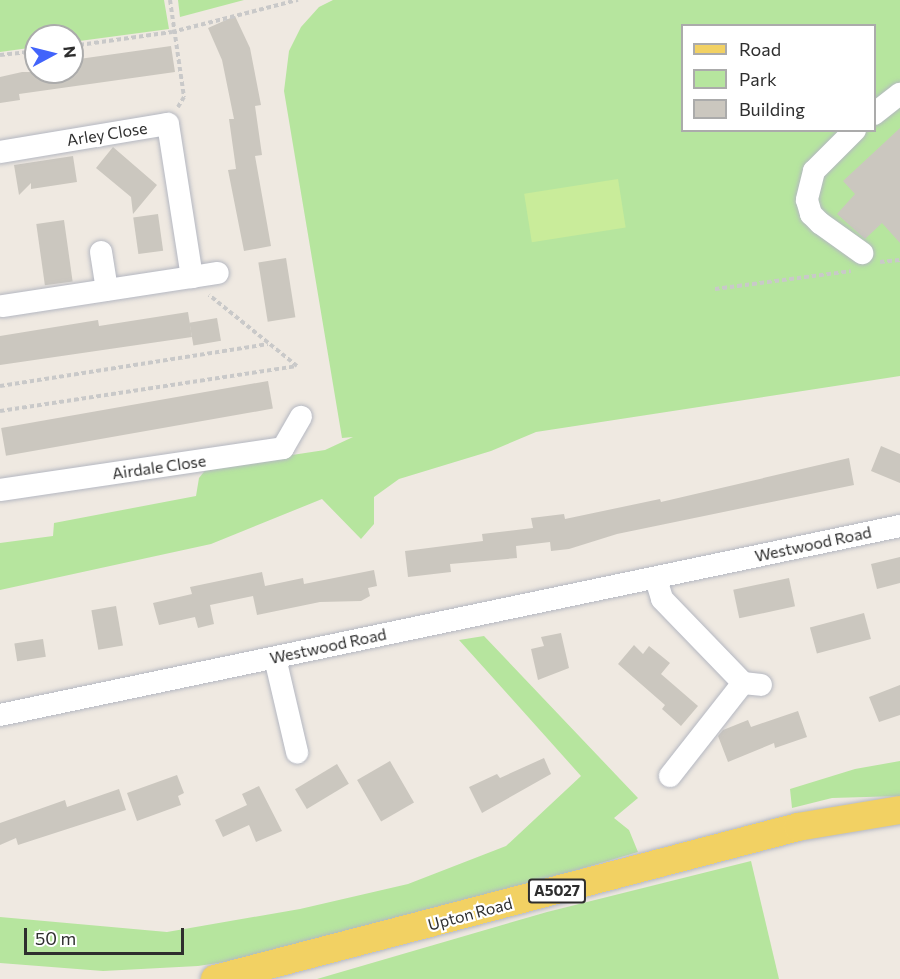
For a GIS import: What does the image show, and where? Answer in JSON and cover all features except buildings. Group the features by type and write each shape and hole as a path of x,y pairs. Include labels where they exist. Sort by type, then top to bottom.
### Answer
{"main road":[{"name":"Upton Road","path":"215,979 798,828 900,810"}],"street":[{"path":"876,112 900,94"},
{"name":"Arley Close","path":"0,152 168,124 190,278"},
{"path":"853,132 814,171 807,200 811,214 863,262"},
{"path":"101,252 107,290"},
{"path":"2,306 218,273"},
{"name":"Airdale Close","path":"0,490 283,448 301,417"},
{"name":"Westwood Road","path":"0,715 656,579 900,525"},
{"path":"656,579 662,599 752,684 670,776"},
{"path":"275,658 297,752"}],"path":[{"path":"168,124 184,97 172,32 170,0"},
{"path":"84,44 172,32 298,0"},
{"path":"0,56 24,53"},
{"path":"715,289 863,262 900,260"},
{"path":"0,411 297,366 190,278"},
{"path":"0,386 269,344"}],"green space":[{"path":"0,0 164,0 169,29 84,40 84,24 24,24 24,49 0,52"},
{"path":"178,0 244,0 180,17"},
{"path":"333,0 900,0 900,376 536,432 491,451 399,479 374,497 374,524 361,539 322,499 211,544 0,590 0,543 53,536 54,523 196,496 199,478 207,468 325,450 353,437 342,438 284,91 289,51 301,27 319,7"},
{"path":"618,179 626,227 532,242 524,194"},
{"path":"484,636 638,798 614,818 629,830 638,852 337,941 265,956 198,966 103,971 0,963 0,917 167,932 300,909 408,884 506,846 581,776 459,640"},
{"path":"900,761 900,796 832,798 792,808 790,789 855,769"},
{"path":"751,861 779,979 317,979 547,912"}]}
